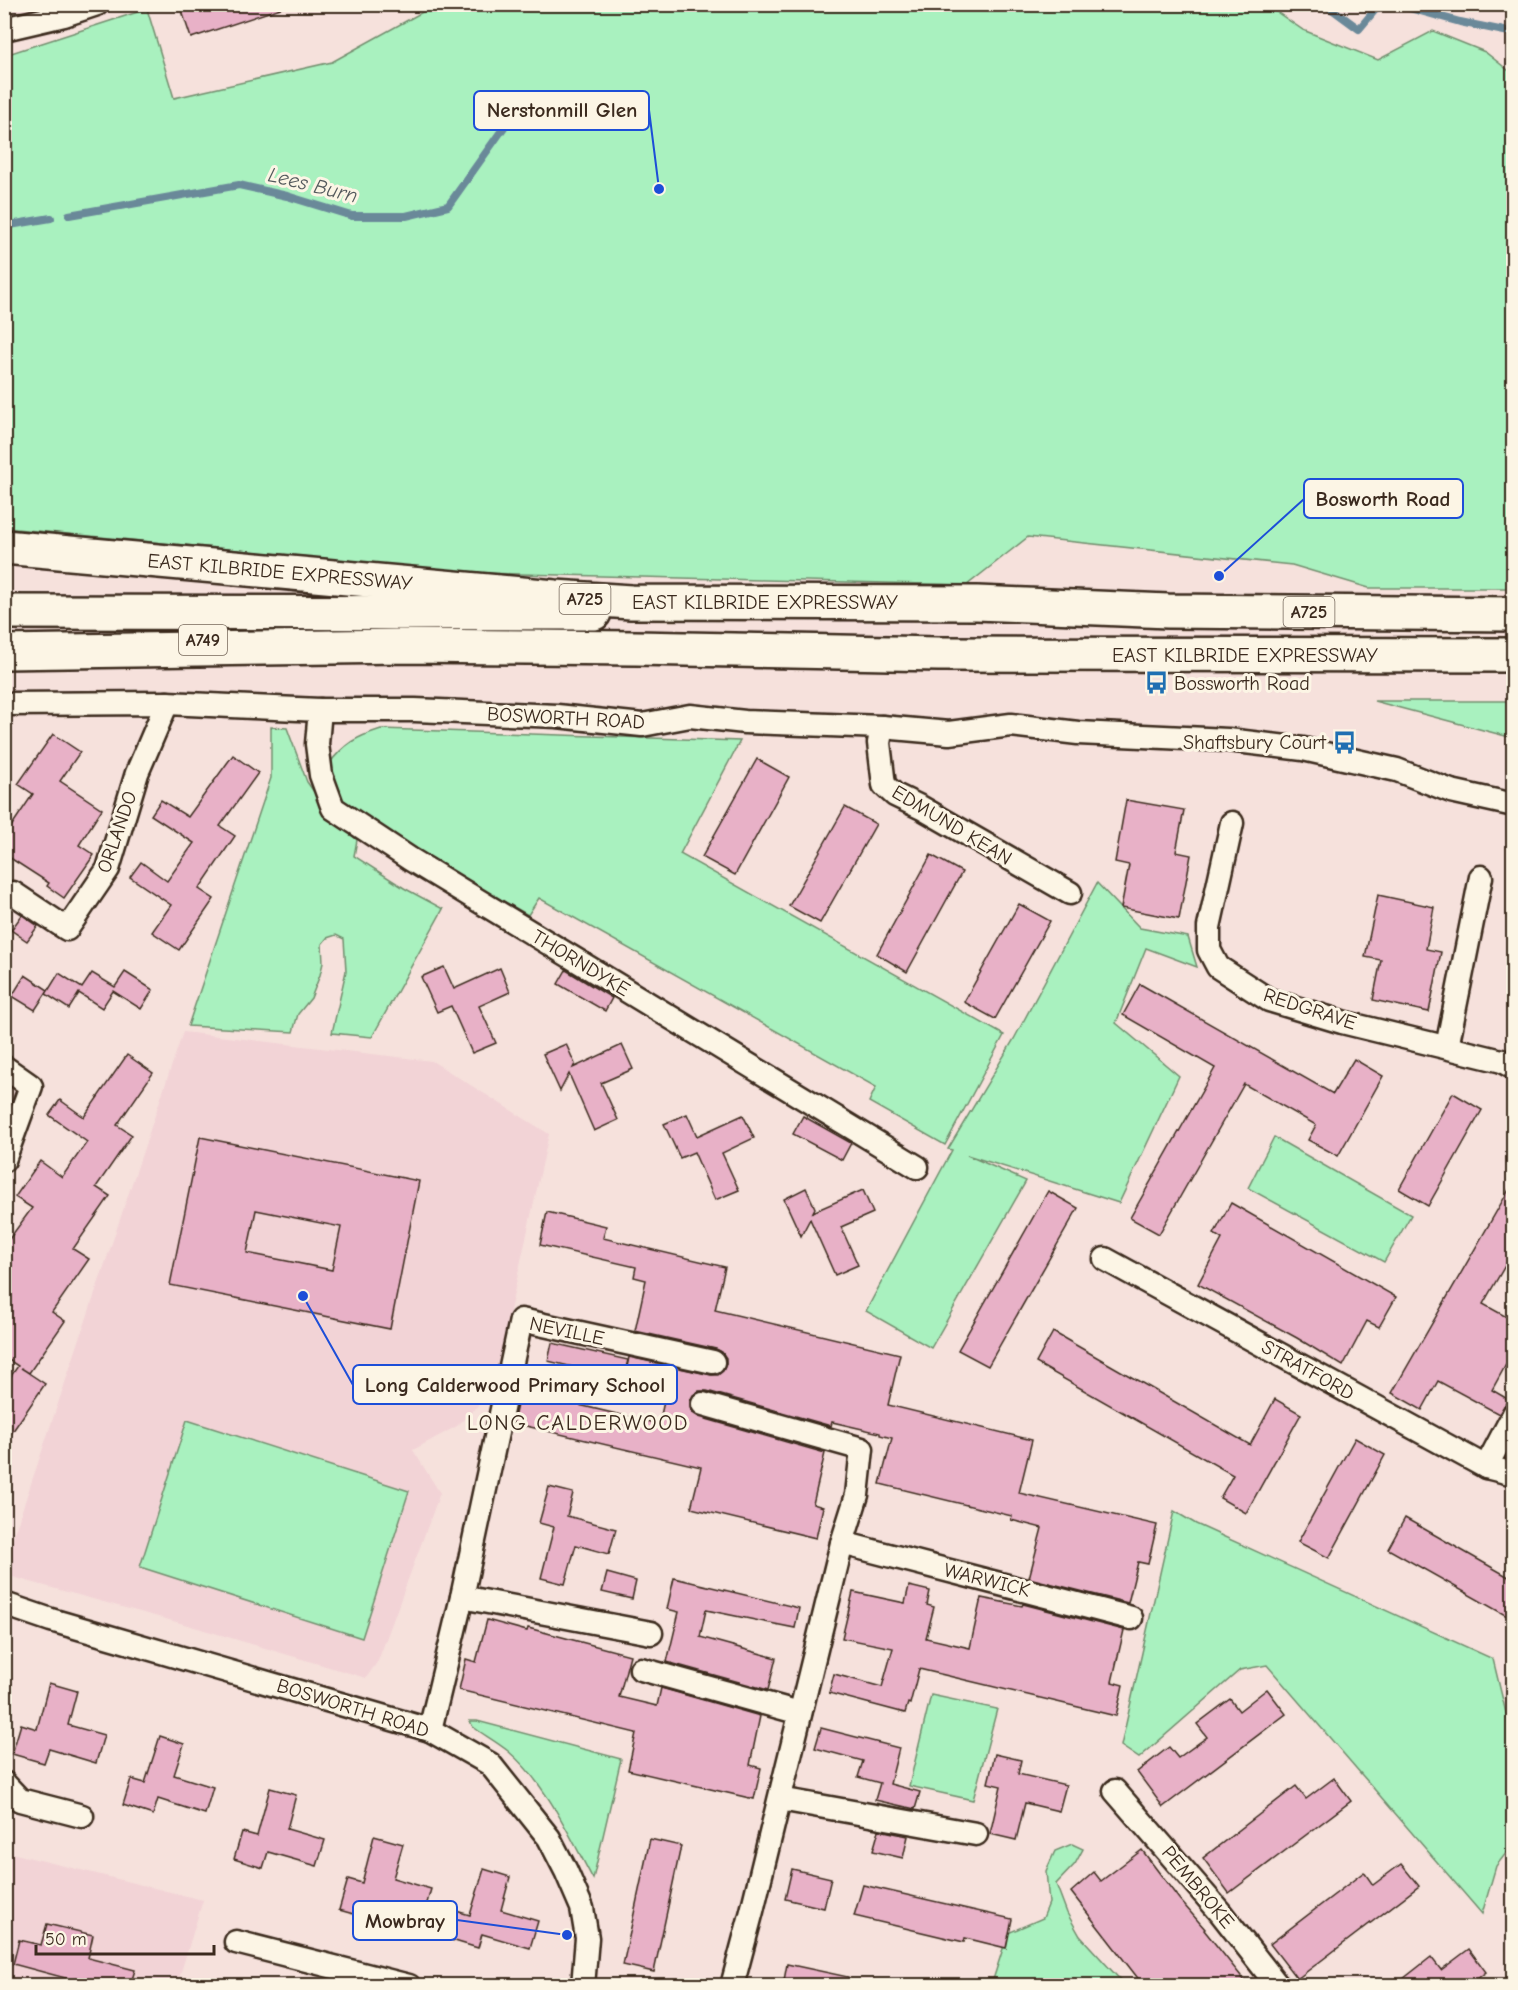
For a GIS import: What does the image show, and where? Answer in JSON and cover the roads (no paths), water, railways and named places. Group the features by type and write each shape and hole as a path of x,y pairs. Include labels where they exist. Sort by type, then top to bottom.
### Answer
{"main road":[{"name":"EAST KILBRIDE EXPRESSWAY","path":"4,547 631,602 977,603 1168,611 1514,614"},
{"name":"EAST KILBRIDE EXPRESSWAY","path":"4,612 555,613 977,618 1168,611"},
{"name":"EAST KILBRIDE EXPRESSWAY","path":"4,636 400,646 938,654 1514,655"},
{"name":"EAST KILBRIDE EXPRESSWAY","path":"4,652 400,646"}],"street":[{"path":"4,29 64,15 97,4"},
{"name":"BOSWORTH ROAD","path":"4,704 167,703 320,710 416,710 545,716 642,725 690,716 745,722 882,727 950,733 1011,725 1078,733 1228,740 1303,749 1397,770 1451,791 1514,805"},
{"name":"ORLANDO","path":"13,893 67,929 108,869 137,773 167,703"},
{"name":"THORNDYKE","path":"320,710 317,744 321,775 333,808 411,859 917,1167"},
{"name":"EDMUND KEAN","path":"882,727 879,742 885,785 895,795 922,808 1070,893"},
{"name":"REDGRAVE","path":"1232,823 1209,927 1209,950 1218,967 1269,1000 1342,1022 1502,1061 1514,1068"},
{"path":"1447,1047 1481,877"},
{"path":"4,1067 31,1086 4,1160"},
{"name":"STRATFORD","path":"1106,1259 1486,1467 1514,1474"},
{"name":"NEVILLE","path":"430,1730 462,1597 521,1320 714,1362"},
{"path":"703,1404 862,1449 857,1496 842,1543 732,1986"},
{"path":"1486,1467 1514,1414"},
{"name":"WARWICK","path":"842,1543 1131,1617"},
{"path":"462,1597 651,1633"},
{"name":"BOSWORTH ROAD","path":"4,1604 51,1620 430,1730 490,1764 549,1838 582,1908 587,1938 584,1986"},
{"path":"641,1669 800,1713"},
{"path":"4,1784 20,1800 82,1816"},
{"name":"PEMBROKE","path":"1116,1791 1220,1912 1278,1986"},
{"path":"780,1799 976,1834"},
{"path":"236,1942 409,1986"}],"waterway":[{"name":"Lees Burn","path":"1325,4 1359,29 1380,4"},
{"name":"Lees Burn","path":"1395,4 1460,22 1514,33"},
{"name":"Lees Burn","path":"69,215 239,185 287,196 352,216 406,216 448,206 507,123"},
{"name":"Lees Burn","path":"4,226 51,218"}],"place":[{"name":"Nerstonmill Glen","path":"659,189"},
{"name":"Bosworth Road","path":"1219,576"},
{"name":"Bossworth Road","path":"1156,683"},
{"name":"Shaftsbury Court","path":"1344,742"},
{"name":"Long Calderwood Primary School","path":"303,1296"},
{"name":"Mowbray","path":"567,1935"}],"district":[{"name":"LONG CALDERWOOD","path":"578,1423"}]}
